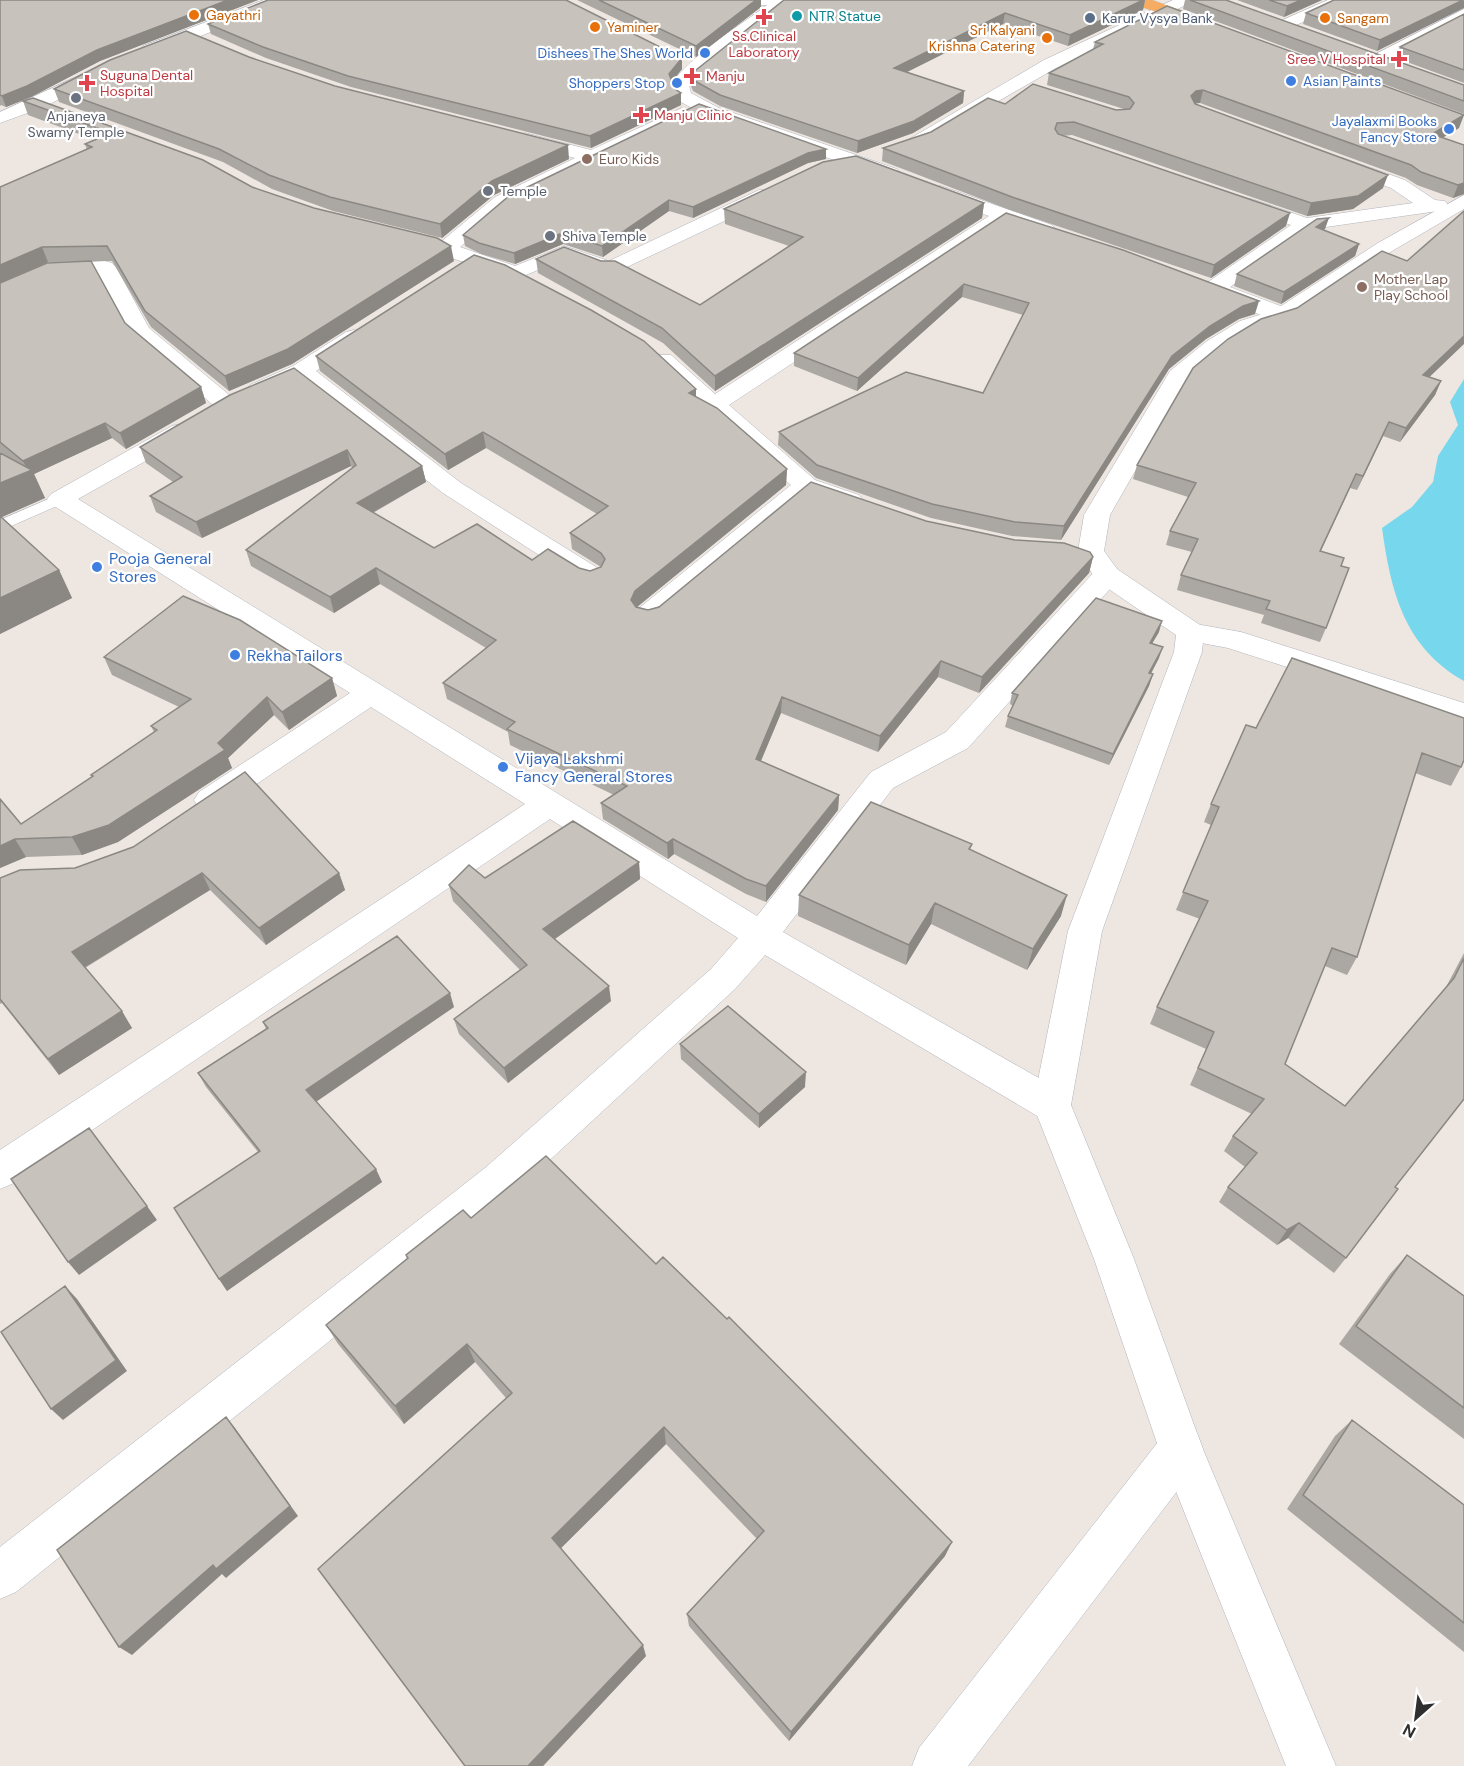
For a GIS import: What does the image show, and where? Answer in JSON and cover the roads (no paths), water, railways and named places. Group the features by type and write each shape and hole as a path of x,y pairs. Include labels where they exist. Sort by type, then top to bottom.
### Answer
{"highway":[{"path":"1137,0 1221,31"},
{"path":"1264,18 1304,33"},
{"path":"1355,51 1397,67"}],"street":[{"path":"138,55 278,0"},
{"path":"750,0 781,2 812,0"},
{"path":"816,169 857,161 921,139 1015,83 1162,9 1188,0"},
{"path":"1284,25 1342,0"},
{"path":"781,2 696,68 680,84 682,96 697,106 857,161 1002,216 1065,236"},
{"path":"1375,59 1464,14"},
{"path":"189,34 209,43"},
{"path":"676,58 696,68"},
{"path":"0,118 38,103 107,67"},
{"path":"1015,83 1036,89"},
{"path":"38,103 69,114"},
{"path":"444,278 502,201 697,106"},
{"path":"504,133 591,156"},
{"path":"1323,157 1449,203"},
{"path":"516,273 564,252 610,269 786,184"},
{"path":"1229,197 1306,224"},
{"path":"1213,289 1306,224 1449,203"},
{"path":"0,1576 499,1180 723,980 761,936 882,780 957,740 1089,559 1097,515 1178,376 1215,346 1248,326 1283,315 1449,203"},
{"path":"714,405 1002,216"},
{"path":"392,233 516,273 544,288"},
{"path":"0,293 48,270 105,267 141,332 226,404"},
{"path":"1192,281 1283,315"},
{"path":"378,321 301,371 226,404 60,499 761,936 1052,1105"},
{"path":"645,345 806,484 870,507"},
{"path":"301,371 452,488 591,576"},
{"path":"648,615 806,484"},
{"path":"1089,559 1190,632 1231,639 1464,714"},
{"path":"1190,632 1188,652 1085,931 1052,1105 1114,1258 1181,1449 1311,1766"},
{"path":"188,814 371,693"},
{"path":"0,1171 549,804"},
{"path":"937,1766 1181,1449"}],"lane":[{"path":"0,526 60,499"}],"water":[{"path":"1464,379 1464,681 1427,652 1414,635 1396,596 1382,528 1412,507 1433,482 1438,456 1458,425 1450,402"}],"place":[{"name":"Gayathri","path":"194,15"},
{"name":"NTR Statue","path":"797,16"},
{"name":"Ss.Clinical Laboratory","path":"764,17"},
{"name":"Karur Vysya Bank","path":"1090,18"},
{"name":"Sangam","path":"1325,18"},
{"name":"Yaminer","path":"595,27"},
{"name":"Sri Kalyani Krishna Catering","path":"1047,38"},
{"name":"Dishees The Shes World","path":"705,53"},
{"name":"Sree V Hospital","path":"1399,59"},
{"name":"Manju","path":"692,76"},
{"name":"Asian Paints","path":"1291,81"},
{"name":"Suguna Dental Hospital","path":"87,83"},
{"name":"Shoppers Stop","path":"677,83"},
{"name":"Anjaneya Swamy Temple","path":"76,98"},
{"name":"Manju Clinic","path":"641,115"},
{"name":"Jayalaxmi Books Fancy Store","path":"1449,129"},
{"name":"Euro Kids","path":"587,159"},
{"name":"Temple","path":"488,191"},
{"name":"Shiva Temple","path":"550,236"},
{"name":"Mother Lap Play School","path":"1362,287"},
{"name":"Pooja General Stores","path":"97,567"},
{"name":"Rekha Tailors","path":"235,655"},
{"name":"Vijaya Lakshmi Fancy General Stores","path":"503,767"}]}
